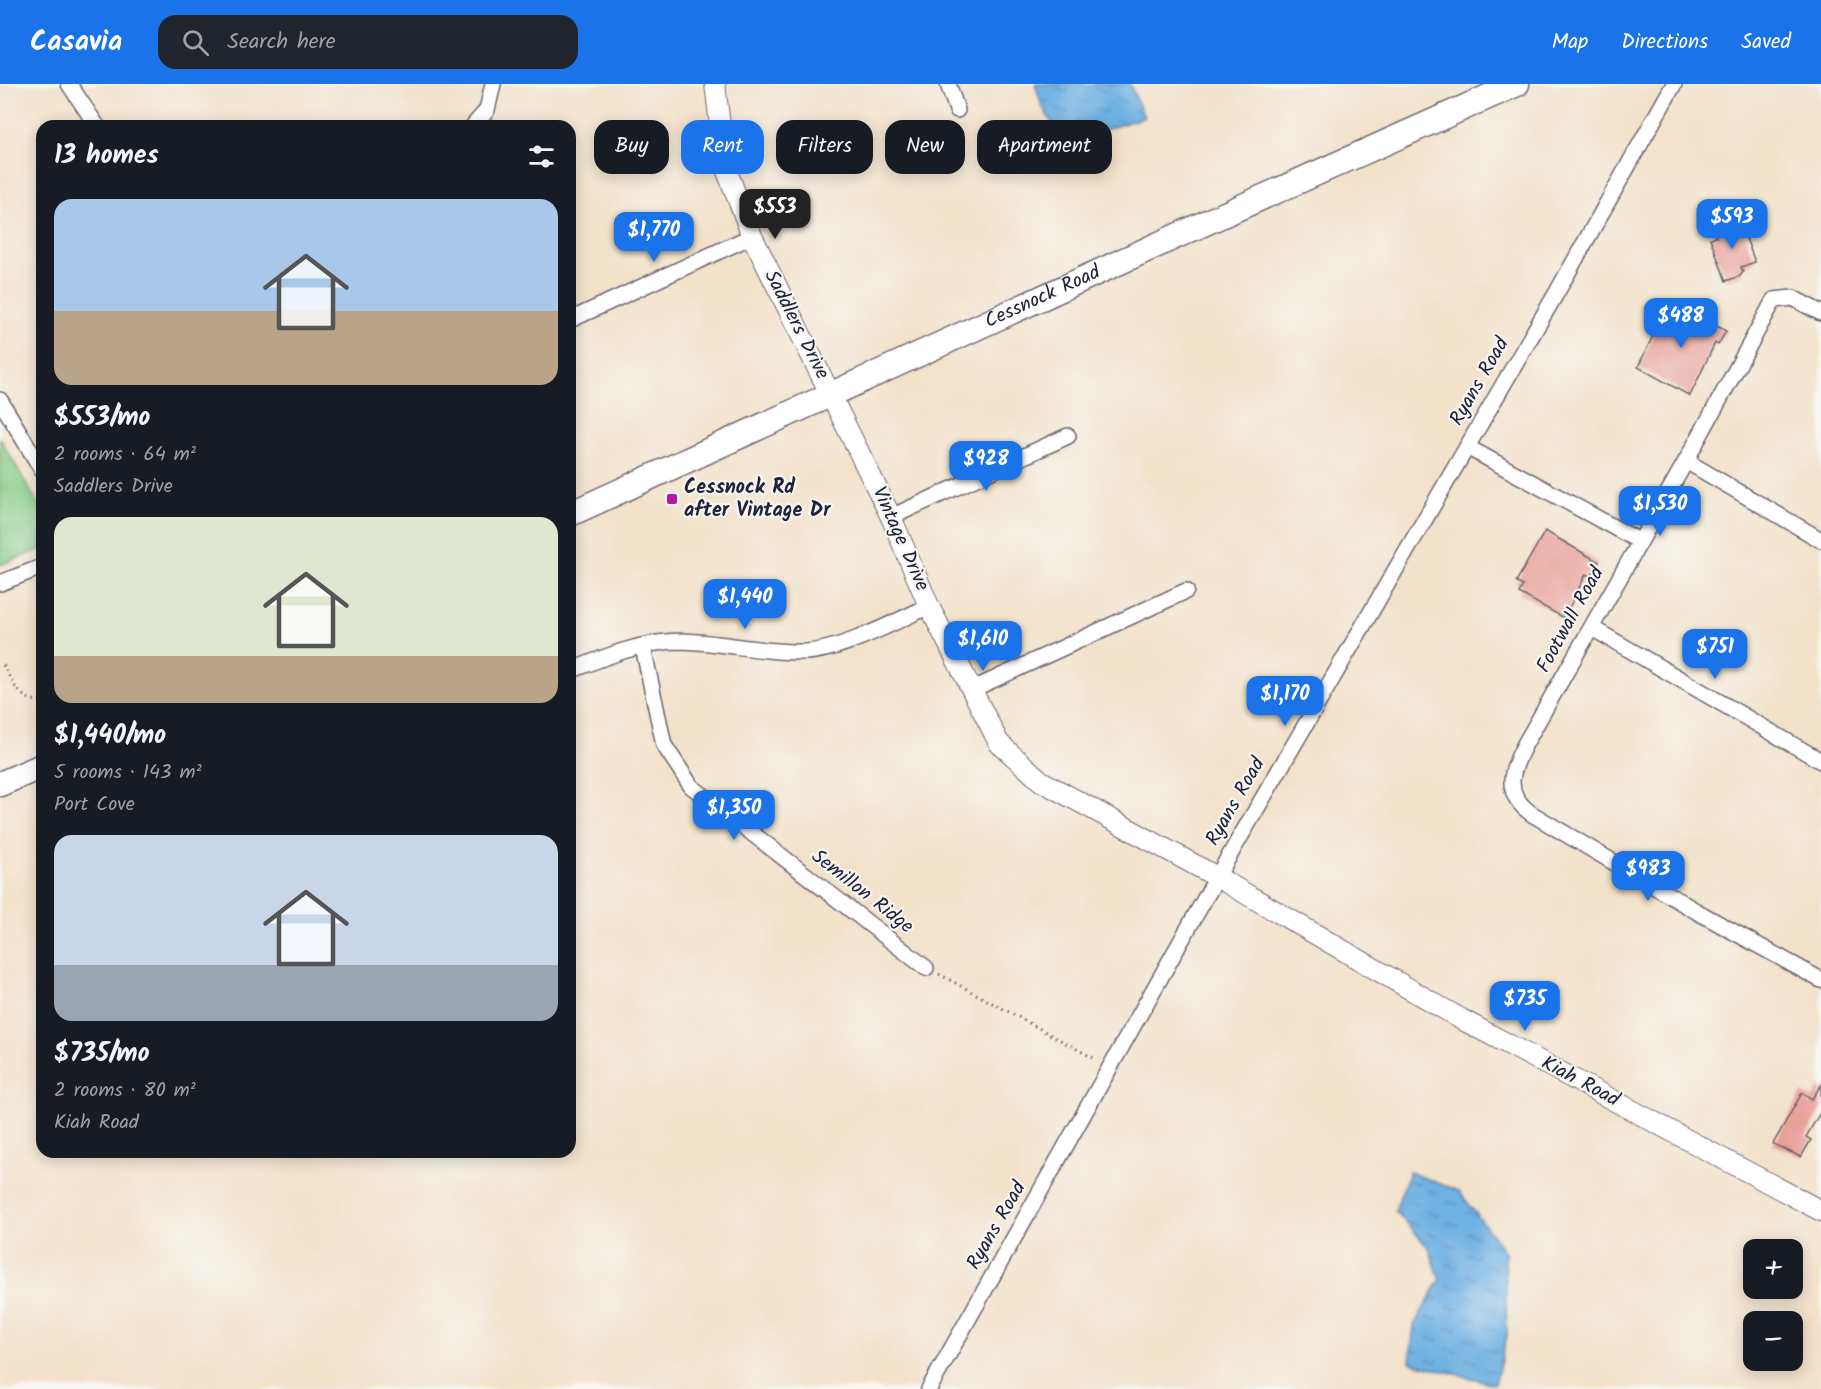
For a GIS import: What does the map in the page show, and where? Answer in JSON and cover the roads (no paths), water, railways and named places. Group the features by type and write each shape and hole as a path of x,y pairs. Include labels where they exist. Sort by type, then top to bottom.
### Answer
{"main road":[{"name":"Cessnock Road","path":"576,511 1216,218 1517,84"},
{"path":"0,784 36,769"}],"street":[{"path":"69,84 93,120"},
{"path":"478,120 487,110 493,84"},
{"name":"Saddlers Drive","path":"715,84 725,166 752,236 831,395"},
{"path":"948,84 957,110"},
{"name":"Ryans Road","path":"929,1389 1112,1068 1217,877 1467,447 1674,84"},
{"path":"576,317 752,236"},
{"name":"Footwall Road","path":"1821,313 1793,298 1774,300 1513,767 1512,788 1519,805 1532,814 1696,911 1821,980"},
{"name":"Vintage Drive","path":"831,395 891,518 929,606 999,743 1041,782 1217,877"},
{"path":"0,400 36,460"},
{"path":"891,518 1068,436"},
{"path":"1467,447 1639,541"},
{"path":"1686,461 1821,540"},
{"path":"0,583 36,569"},
{"path":"971,690 1186,591"},
{"path":"576,668 603,657 679,641 806,652 859,638 929,606"},
{"path":"1592,628 1821,761"},
{"name":"Semillon Ridge","path":"643,647 664,745 691,786 926,968"},
{"name":"Kiah Road","path":"1217,877 1461,1019 1821,1211"}],"water":[{"path":"1035,84 1130,84 1144,117 1112,127 1112,120 1050,120 1042,106"},
{"path":"1409,1172 1459,1191 1505,1252 1507,1336 1495,1384 1410,1362 1414,1325 1440,1280 1429,1248 1395,1211"}],"place":[{"name":"Cessnock Rd after Vintage Dr","path":"672,499"}]}
